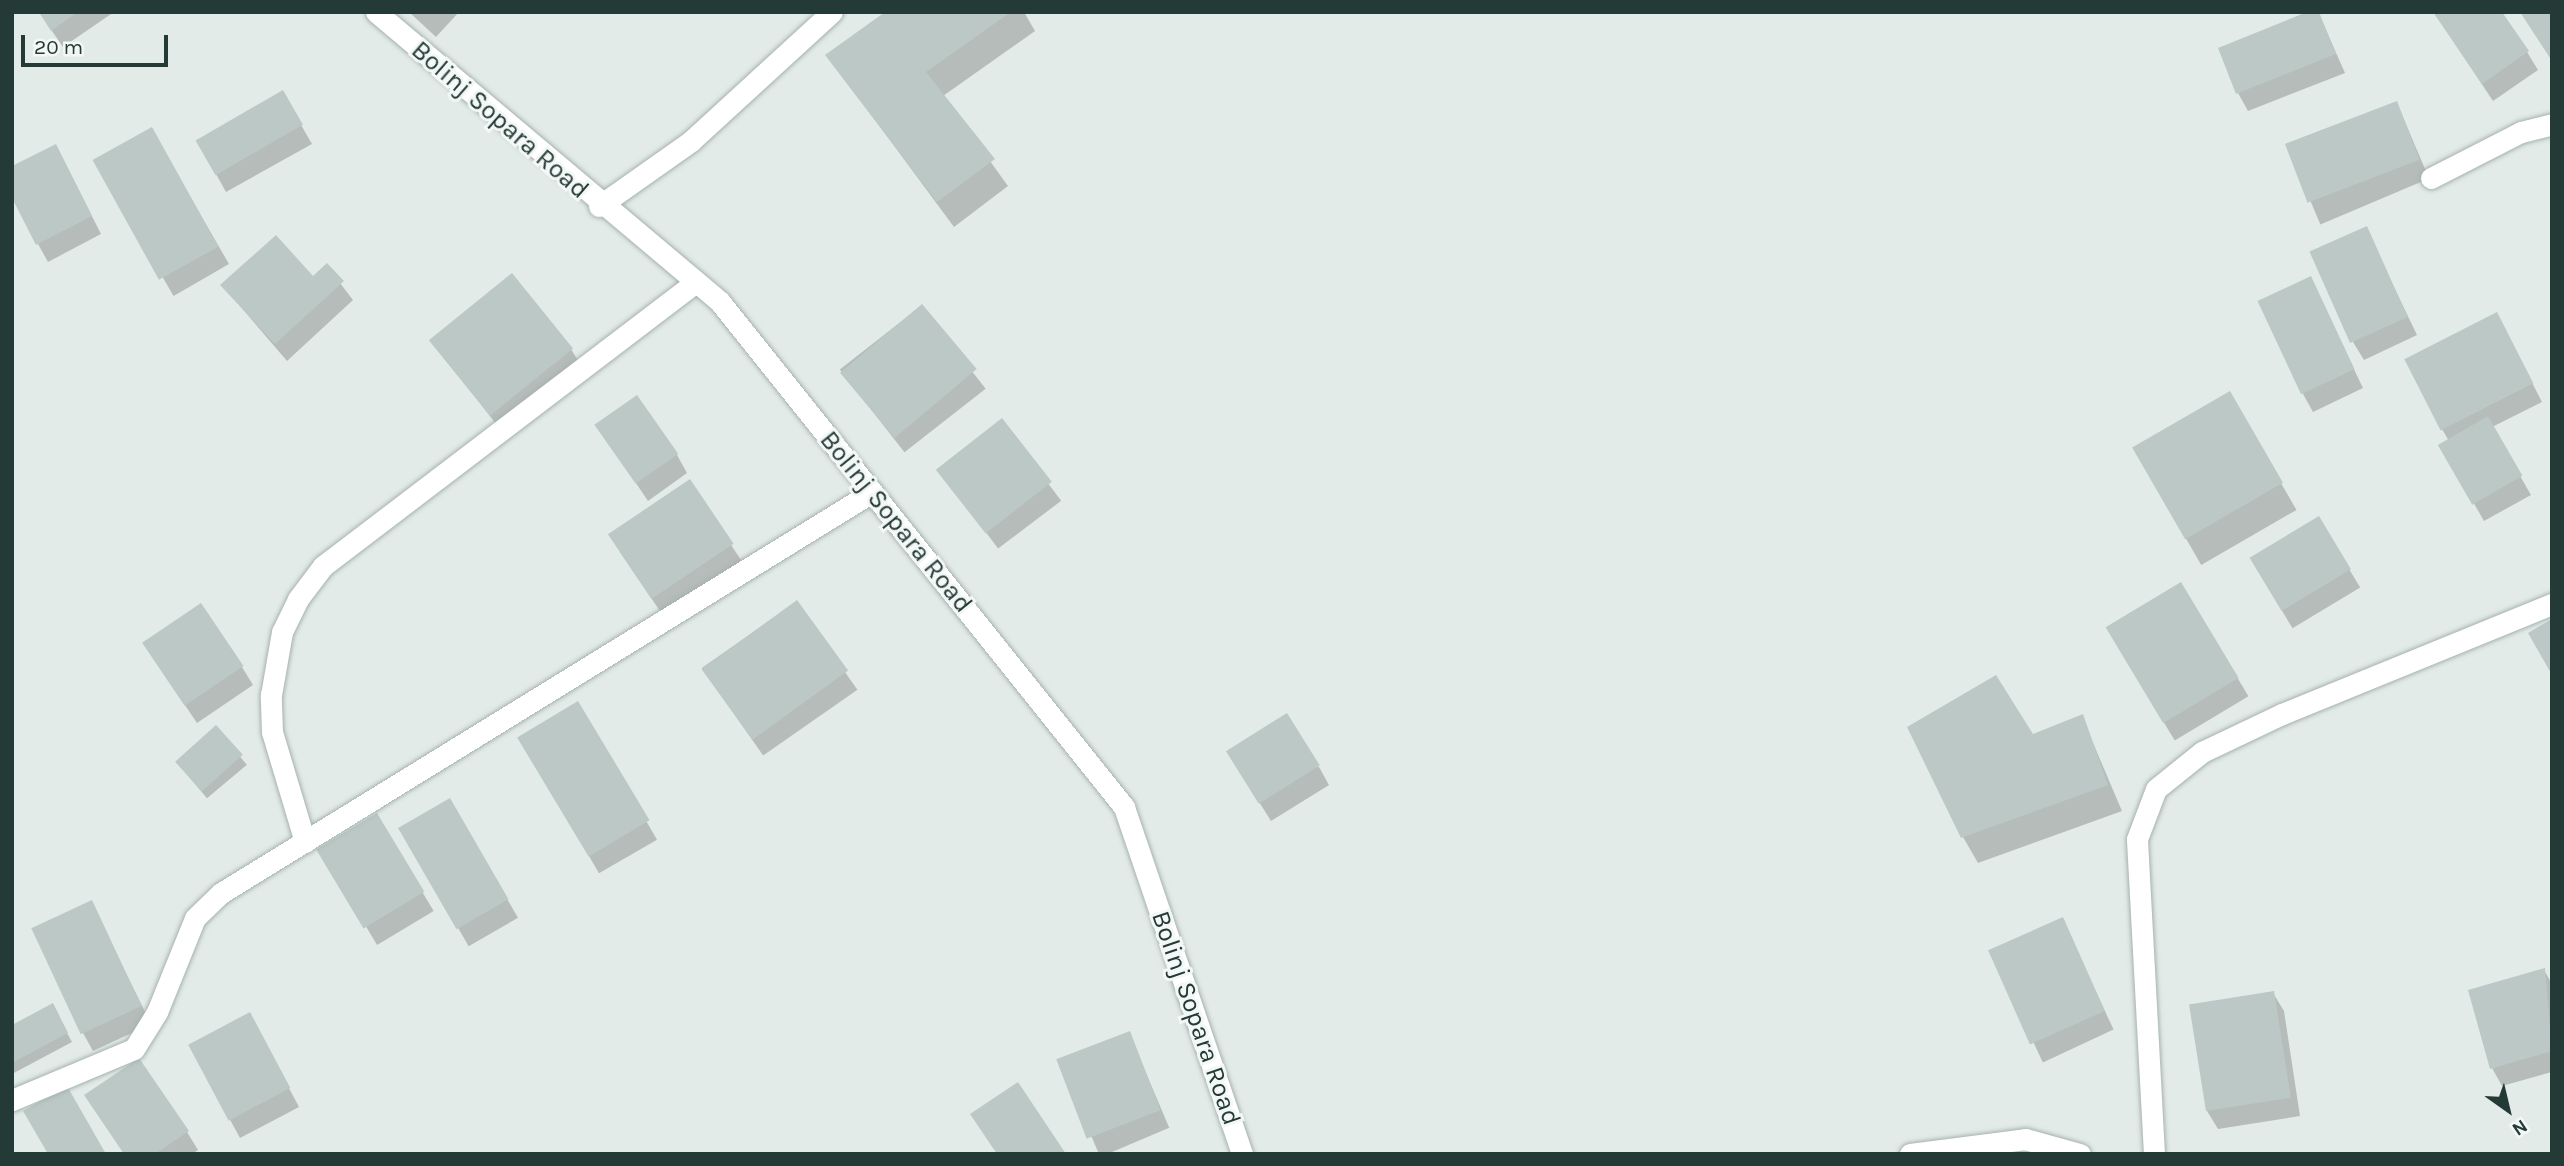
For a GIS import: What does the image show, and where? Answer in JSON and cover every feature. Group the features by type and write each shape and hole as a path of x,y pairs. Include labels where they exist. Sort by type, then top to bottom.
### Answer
{"street":[{"name":"Bolinj Sopara Road","path":"376,12 599,206 720,302 1124,807 1242,1154"},
{"path":"599,206 691,141 832,12"},
{"path":"2431,178 2521,132 2552,124"},
{"path":"305,842 272,732 271,695 282,632 298,599 323,566 696,282"},
{"path":"12,1100 134,1049 157,1012 195,918 221,893 872,492"},
{"path":"2154,1154 2137,839 2156,789 2203,752 2282,714 2552,604"},
{"path":"1910,1154 2025,1139 2080,1154"}],"building":[{"path":"39,12 78,12 51,31"},
{"path":"885,12 1011,12 926,72 995,159 937,202 825,55"},
{"path":"2307,12 2319,12 2336,54 2236,94 2218,48"},
{"path":"2433,12 2502,12 2529,51 2482,84"},
{"path":"2520,12 2552,12 2552,61"},
{"path":"283,90 303,125 216,175 196,140"},
{"path":"2397,101 2420,160 2308,203 2285,144"},
{"path":"152,127 218,247 159,280 93,160"},
{"path":"56,144 92,216 36,245 12,198 12,166"},
{"path":"2367,226 2408,317 2350,343 2309,252"},
{"path":"276,235 313,276 327,263 344,281 275,344 220,285"},
{"path":"512,273 573,348 490,416 429,340"},
{"path":"2311,276 2355,369 2301,394 2258,301"},
{"path":"922,304 977,369 895,438 840,373"},
{"path":"2497,312 2533,383 2441,430 2404,359"},
{"path":"2230,391 2283,483 2185,539 2132,448"},
{"path":"637,395 678,454 636,484 594,425"},
{"path":"2488,416 2522,476 2472,505 2438,445"},
{"path":"1002,418 1052,482 986,534 936,470"},
{"path":"690,479 734,544 652,599 608,534"},
{"path":"2319,516 2351,569 2282,611 2250,558"},
{"path":"2181,582 2239,678 2163,723 2106,627"},
{"path":"797,600 848,670 753,740 702,669"},
{"path":"201,603 243,666 185,706 142,643"},
{"path":"2552,619 2552,675 2528,633"},
{"path":"1996,675 2033,734 2083,714 2108,785 1961,838 1907,727"},
{"path":"578,701 650,820 589,857 517,738"},
{"path":"1287,713 1320,766 1259,804 1226,751"},
{"path":"216,725 243,755 202,792 175,762"},
{"path":"450,798 509,899 457,929 398,828"},
{"path":"377,813 424,892 364,928 316,850"},
{"path":"92,900 141,1006 81,1034 31,928"},
{"path":"2063,917 2105,1011 2030,1044 1988,950"},
{"path":"2545,968 2552,1051 2490,1069 2468,990"},
{"path":"2274,991 2291,1098 2206,1111 2189,1004"},
{"path":"53,1003 68,1033 12,1063 12,1025"},
{"path":"250,1012 290,1088 229,1121 188,1045"},
{"path":"1130,1031 1160,1110 1087,1139 1056,1059"},
{"path":"139,1058 189,1131 155,1154 124,1154 84,1095"},
{"path":"1018,1082 1066,1154 997,1154 970,1114"},
{"path":"67,1086 106,1154 48,1154 23,1111"}]}
